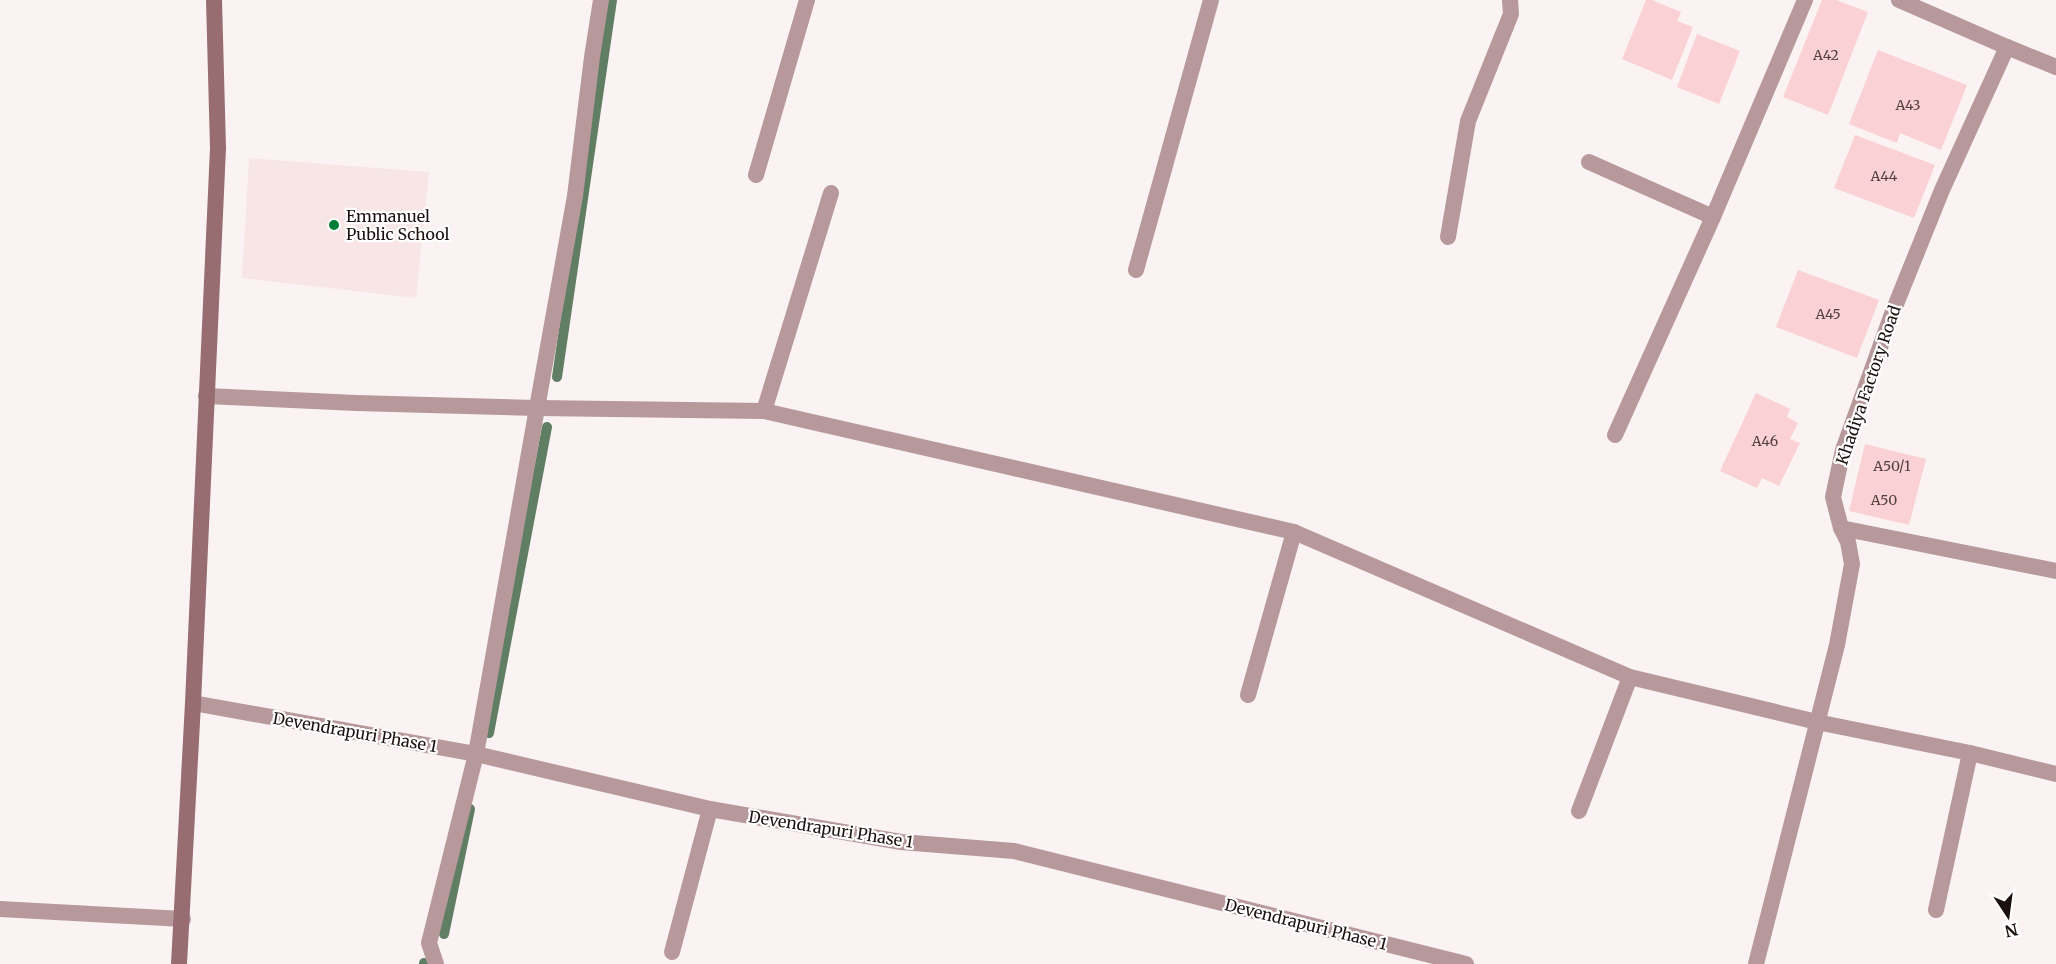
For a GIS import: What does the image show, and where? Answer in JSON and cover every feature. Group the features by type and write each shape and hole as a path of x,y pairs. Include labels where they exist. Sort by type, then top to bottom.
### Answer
{"main road":[{"path":"179,964 218,148 214,0"}],"street":[{"path":"436,964 429,944 476,754 575,196 591,57 602,0"},
{"path":"756,175 807,0"},
{"path":"1136,270 1211,0"},
{"path":"1448,237 1468,121 1511,14 1510,0"},
{"path":"1615,435 1713,217 1805,0"},
{"path":"1899,0 2056,67"},
{"name":"Khadiya Factory Road","path":"1756,964 1838,645 1852,564 1848,542 1840,528 1833,496 1843,450 1892,314 1942,190 2007,47"},
{"path":"1589,162 1713,217"},
{"path":"764,411 831,193"},
{"path":"206,396 537,408 764,411 1293,532 1630,677 1817,722 1970,753 2056,774"},
{"path":"1840,528 2056,571"},
{"path":"1248,695 1293,532"},
{"path":"1579,811 1630,677"},
{"name":"Devendrapuri Phase 1","path":"193,703 476,754 711,809 901,842 1014,851 1466,964"},
{"path":"1936,910 1970,753"},
{"path":"672,952 711,809"},
{"path":"0,909 183,918"}],"shaded area":[{"name":"Emmanuel Public School","path":"249,158 429,172 416,298 242,278"}],"building":[{"path":"1646,0 1652,0 1681,12 1677,21 1693,27 1672,80 1622,59"},
{"path":"1822,0 1836,0 1868,12 1828,115 1783,97"},
{"path":"1697,34 1740,51 1719,104 1677,87"},
{"path":"1878,50 1967,85 1941,150 1900,133 1897,143 1849,124"},
{"path":"1855,135 1935,165 1914,218 1834,188"},
{"path":"1798,270 1879,300 1857,358 1776,327"},
{"path":"1756,393 1790,409 1787,417 1798,423 1790,439 1800,443 1779,486 1762,478 1757,488 1720,471"},
{"path":"1865,444 1926,459 1909,525 1849,511"}],"waterway":[{"path":"557,377 612,0"},
{"path":"489,733 547,427"},
{"path":"444,934 470,809"}],"place":[{"name":"Emmanuel Public School","path":"334,225"}]}
